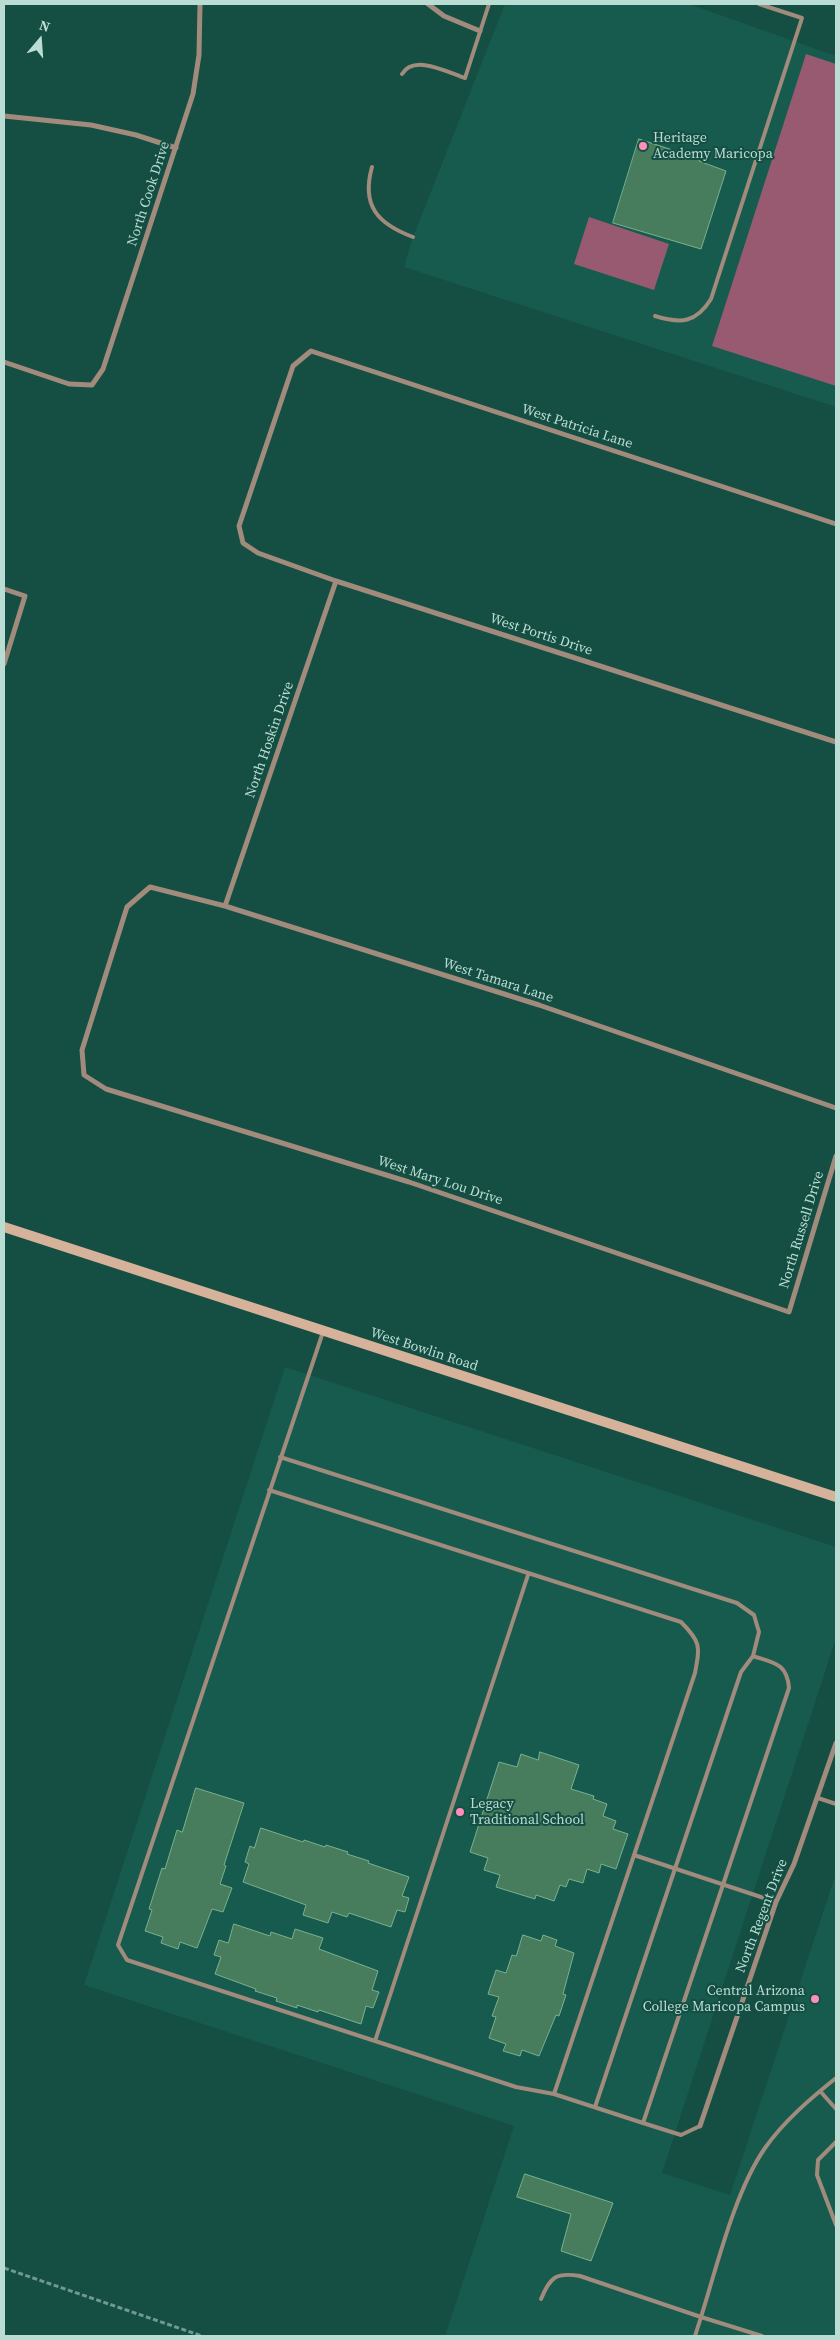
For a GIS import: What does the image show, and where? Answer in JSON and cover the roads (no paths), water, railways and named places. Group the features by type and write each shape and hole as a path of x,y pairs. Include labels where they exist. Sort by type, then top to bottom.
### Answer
{"street":[{"name":"North Cook Drive","path":"4,362 69,384 92,384 104,368 193,94 199,55 200,4"},
{"path":"428,4 444,16 480,31"},
{"path":"4,116 91,125 136,135 176,148"},
{"name":"West Patricia Lane","path":"243,542 239,526 293,366 311,351 836,524"},
{"name":"West Portis Drive","path":"243,542 258,553 336,581 836,742"},
{"name":"North Hoskin Drive","path":"226,906 336,581"},
{"path":"4,589 26,596 4,664"},
{"name":"West Tamara Lane","path":"84,1075 82,1050 127,907 150,887 226,906 539,1005 836,1108"},
{"name":"West Mary Lou Drive","path":"84,1075 106,1089 409,1182 789,1312"},
{"name":"North Russell Drive","path":"789,1312 836,1156"},
{"name":"West Bowlin Road","path":"4,1227 836,1497"},
{"name":"North Regent Drive","path":"700,2126 776,1902 794,1864 836,1743"}],"lane":[{"path":"402,74 406,67 415,63 465,78 489,4"},
{"path":"655,316 681,321 694,317 705,309 711,299 802,18 759,4"},
{"path":"372,167 368,191 377,216 386,225 413,237"},
{"path":"323,1332 118,1945 127,1960 516,2087 554,2094 681,2135 700,2126"},
{"path":"280,1457 737,1603 754,1615 760,1632 753,1656 741,1672 595,2108"},
{"path":"269,1490 681,1622 695,1636 699,1652 695,1673 554,2094"},
{"path":"375,2041 528,1574"},
{"path":"643,2123 789,1688 788,1674 778,1664 753,1656"},
{"path":"818,1798 836,1804"},
{"path":"634,1855 776,1902"},
{"path":"695,2336 747,2180 765,2148 792,2117 836,2078"},
{"path":"820,2091 836,2109"},
{"path":"836,2142 818,2160 817,2175 836,2225"},
{"path":"541,2299 546,2286 554,2277 567,2274 580,2276 762,2336"}],"place":[{"name":"Heritage Academy Maricopa","path":"643,146"},
{"name":"Legacy Traditional School","path":"460,1812"},
{"name":"Central Arizona College Maricopa Campus","path":"815,1999"}]}
